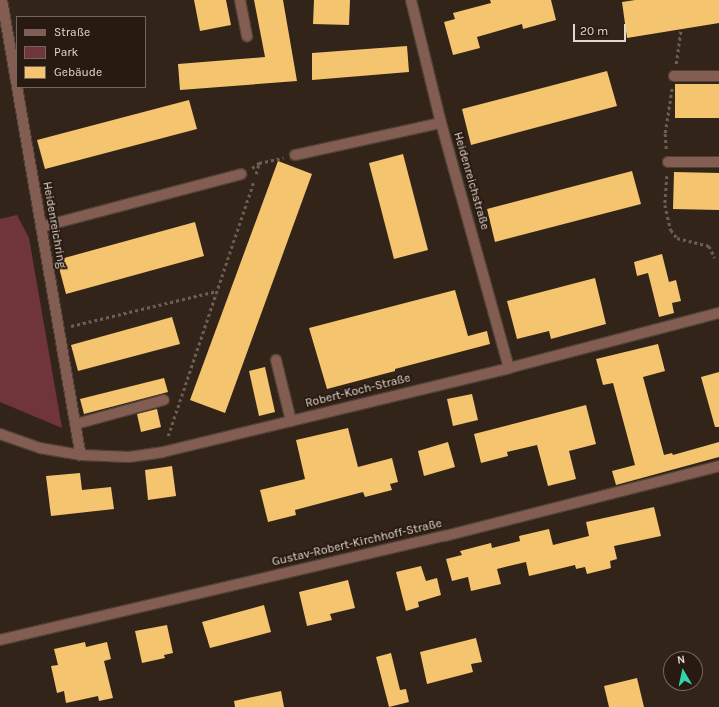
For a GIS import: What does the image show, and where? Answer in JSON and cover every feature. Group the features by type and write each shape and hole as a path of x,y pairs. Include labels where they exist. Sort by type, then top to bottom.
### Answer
{"street":[{"name":"Heidenreichring","path":"2,0 16,81"},
{"path":"240,0 247,36"},
{"name":"Heidenreichstraße","path":"411,0 441,123 509,368"},
{"path":"674,76 719,76"},
{"name":"Heidenreichring","path":"17,88 81,455"},
{"path":"295,155 441,123"},
{"path":"668,162 719,162"},
{"path":"41,227 241,174"},
{"name":"Robert-Koch-Straße","path":"0,434 40,448 81,455 129,456 163,452 509,368 719,313"},
{"path":"276,360 291,421"},
{"path":"76,424 164,400"},
{"name":"Gustav-Robert-Kirchhoff-Straße","path":"0,640 445,536 719,466"}],"path":[{"path":"241,174 259,163 295,155"},
{"path":"163,452 259,163"},
{"path":"59,328 217,291"}],"green space":[{"path":"17,215 29,238 62,428 0,402 0,219"}],"building":[{"path":"194,0 226,0 231,25 200,31"},
{"path":"254,0 283,0 297,81 180,90 178,64 265,57"},
{"path":"314,0 350,0 349,25 313,24"},
{"path":"490,0 551,0 556,20 523,29 522,24 477,37 480,48 453,55 444,22 455,19 453,13 491,3"},
{"path":"635,0 719,0 719,23 627,38 622,2"},
{"path":"407,46 409,72 312,80 312,53"},
{"path":"607,71 617,106 471,145 462,109"},
{"path":"675,84 719,84 719,118 675,118"},
{"path":"189,100 197,129 45,169 37,140"},
{"path":"403,154 428,250 394,259 369,163"},
{"path":"278,161 312,174 225,413 190,400"},
{"path":"632,171 641,204 495,242 487,209"},
{"path":"674,172 719,173 719,210 673,209"},
{"path":"195,222 204,256 66,294 57,260"},
{"path":"662,254 669,282 676,280 681,301 672,303 674,313 659,317 648,273 637,276 634,262"},
{"path":"595,278 606,324 551,339 549,331 517,339 507,301"},
{"path":"455,290 468,336 487,331 490,344 327,389 309,328"},
{"path":"172,317 180,344 78,371 71,345"},
{"path":"658,344 665,371 643,377 664,455 672,453 673,455 719,442 719,457 616,485 612,471 635,465 613,383 603,385 596,359"},
{"path":"265,367 275,412 259,416 249,371"},
{"path":"719,372 719,427 715,427 701,377"},
{"path":"164,378 168,392 84,414 80,399"},
{"path":"472,394 478,420 453,426 447,399"},
{"path":"586,405 596,444 569,451 576,479 548,486 537,445 507,452 508,456 481,463 474,434"},
{"path":"157,409 161,427 141,432 137,414"},
{"path":"348,428 358,467 392,458 398,482 390,484 392,490 365,497 363,492 295,510 296,515 268,522 260,490 305,479 296,440"},
{"path":"448,442 455,467 424,476 418,451"},
{"path":"172,466 176,496 148,500 145,470"},
{"path":"80,473 82,490 111,487 114,509 51,516 46,476"},
{"path":"654,507 661,536 614,546 617,559 610,561 611,568 587,574 585,567 576,569 575,565 529,576 526,562 497,569 501,584 471,591 468,577 452,581 446,559 462,555 460,551 491,543 492,548 520,541 519,536 549,529 553,545 589,536 586,522"},
{"path":"421,566 426,581 437,578 441,595 418,602 419,607 406,611 396,572"},
{"path":"348,580 355,608 330,614 332,620 307,626 299,592"},
{"path":"264,605 271,632 210,648 202,622"},
{"path":"167,625 173,653 164,655 165,658 142,663 135,631"},
{"path":"476,638 482,662 471,664 473,672 427,684 420,652"},
{"path":"85,642 86,647 107,642 111,659 104,661 113,698 99,701 98,696 66,703 64,691 57,693 51,666 58,665 54,649"},
{"path":"391,653 400,690 406,689 409,702 389,707 376,657"},
{"path":"637,678 644,707 609,707 604,686"},
{"path":"281,691 284,707 235,707 234,701"}]}
